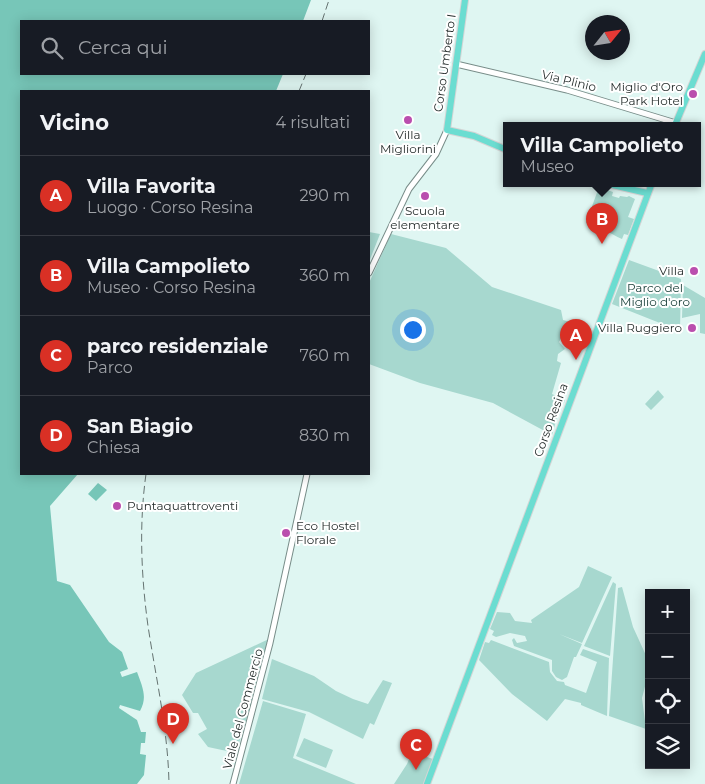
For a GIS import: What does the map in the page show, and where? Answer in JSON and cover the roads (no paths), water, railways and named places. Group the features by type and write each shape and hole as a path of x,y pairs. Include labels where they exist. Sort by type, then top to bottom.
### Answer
{"main road":[{"name":"Corso Umberto I","path":"447,130 465,0"},
{"path":"677,122 705,54"},
{"path":"447,130 474,136 503,148"},
{"path":"622,187 648,193"},
{"name":"Corso Resina","path":"427,784 650,187"}],"street":[{"name":"Via Plinio","path":"456,64 574,92 670,122"},
{"path":"370,271 409,189 436,154 447,130"},
{"name":"Viale del Commercio","path":"233,784 271,638 307,475"}],"railway":[{"path":"322,20 329,0"},
{"path":"299,90 306,75"},
{"path":"146,475 142,512 144,588 148,626 164,724 169,784"}],"place":[{"name":"Miglio d'Oro Park Hotel","path":"693,94"},
{"name":"Villa Migliorini","path":"408,120"},
{"name":"Scuola elementare","path":"425,196"},
{"name":"Villa Campolieto","path":"602,244"},
{"name":"Villa","path":"694,271"},
{"name":"Villa Ruggiero","path":"692,328"},
{"name":"Villa Favorita","path":"576,360"},
{"name":"Puntaquattroventi","path":"117,506"},
{"name":"Eco Hostel Florale","path":"286,533"},
{"name":"San Biagio","path":"173,744"},
{"name":"parco residenziale","path":"416,770"}],"park label":[{"name":"Parco del Miglio d'oro","path":"655,295"}]}
